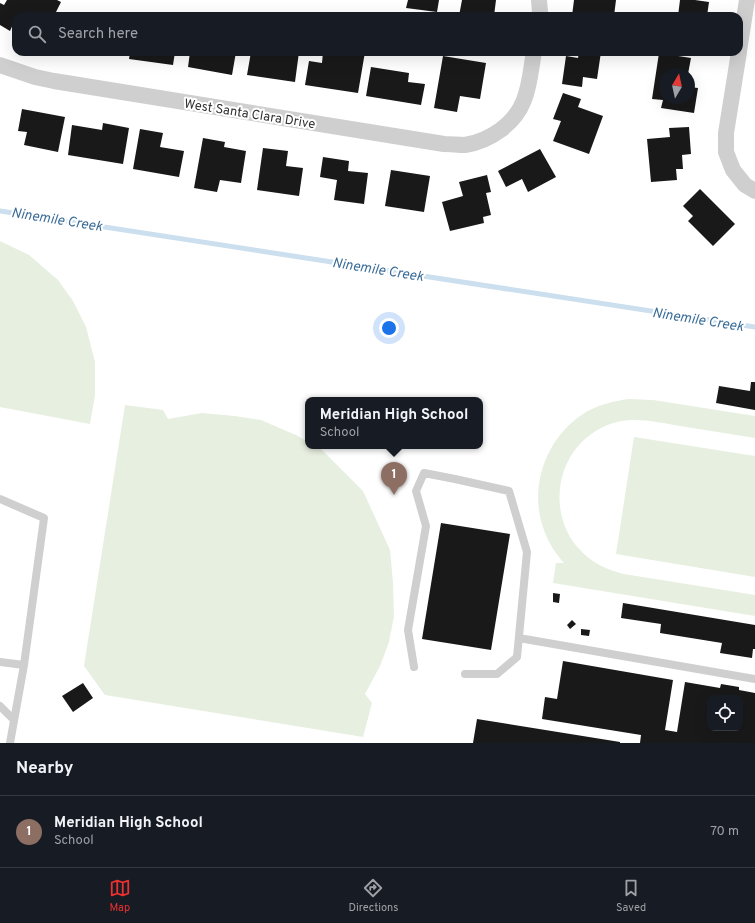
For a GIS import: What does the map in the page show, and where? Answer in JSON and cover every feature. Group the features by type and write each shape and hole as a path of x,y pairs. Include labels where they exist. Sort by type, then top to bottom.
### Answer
{"street":[{"path":"538,0 540,12"},
{"path":"743,26 747,0"},
{"name":"West Santa Clara Drive","path":"0,65 35,77 54,81 444,144 465,145 483,140 500,131 514,117 524,101 533,56"},
{"path":"738,56 726,133 726,152 732,170 745,185 755,191"}],"lane":[{"path":"414,667 408,630 426,526 416,491 424,472 509,491 527,552 517,657 496,674 465,674"},
{"path":"0,499 44,518 24,665 10,743"},
{"path":"519,638 755,678"},
{"path":"0,662 24,665"},
{"path":"0,706 14,720"}],"green space":[{"path":"0,241 29,255 58,280 73,301 86,327 95,362 95,395 90,424 0,407"},
{"path":"629,399 653,400 755,416 755,438 641,420 612,423 601,428 587,437 570,457 564,470 560,485 561,514 572,541 591,560 602,566 624,574 755,595 755,616 553,583 556,563 564,563 555,551 544,530 538,498 544,465 550,450 559,436 570,424 583,414 605,404"},
{"path":"125,405 163,410 168,419 202,413 261,420 305,440 305,449 322,450 363,491 390,550 394,616 389,642 380,666 365,694 372,703 363,737 105,695 84,666"},
{"path":"634,437 755,456 755,577 616,554"}],"building":[{"path":"7,0 57,0 61,2 56,12 12,12 12,26 10,31 0,25 0,3 4,5"},
{"path":"408,0 439,0 437,12 406,8"},
{"path":"462,0 496,0 494,12 460,12"},
{"path":"574,0 616,0 614,12 572,12"},
{"path":"680,0 709,2 708,12 678,12"},
{"path":"129,56 174,56 173,65 129,59"},
{"path":"189,56 235,56 232,75 188,67"},
{"path":"250,56 298,56 295,82 247,75"},
{"path":"323,56 364,56 358,93 305,85 309,61 322,63"},
{"path":"443,56 486,63 480,99 460,96 457,112 434,108"},
{"path":"566,56 578,58 578,56 600,56 597,79 583,77 582,87 562,84"},
{"path":"659,56 678,56 691,58 689,68 659,68 659,100 652,99"},
{"path":"371,67 409,73 408,82 425,84 421,105 366,96"},
{"path":"695,88 698,88 694,113 661,108 662,104 695,104"},
{"path":"563,93 581,99 578,107 603,116 589,154 553,141 561,121 553,119"},
{"path":"22,109 65,117 58,152 24,145 27,132 18,131"},
{"path":"103,123 129,128 123,164 68,155 72,125 102,130"},
{"path":"689,127 691,154 682,155 683,169 676,169 677,180 651,182 647,139 670,137 669,128"},
{"path":"140,129 163,133 160,147 184,151 179,177 133,169"},
{"path":"203,138 225,142 224,147 246,151 241,183 220,180 217,192 194,188"},
{"path":"263,148 288,151 286,166 303,168 299,196 257,190"},
{"path":"540,149 556,177 528,192 522,179 506,187 498,171"},
{"path":"323,157 349,161 348,171 368,173 364,204 334,200 337,180 320,177"},
{"path":"391,170 430,176 424,212 385,206"},
{"path":"487,175 491,192 486,193 491,215 483,217 484,223 450,231 442,202 463,196 459,182"},
{"path":"700,189 735,224 713,246 688,221 693,216 683,206"},
{"path":"751,382 755,382 755,410 716,403 719,386 750,391"},
{"path":"441,523 510,534 491,650 422,639"},
{"path":"553,593 560,594 559,603 553,602"},
{"path":"623,603 755,625 755,649 753,649 752,658 720,653 722,643 660,633 661,624 621,618"},
{"path":"572,620 576,624 570,629 567,625"},
{"path":"581,629 590,630 589,636 581,635"},
{"path":"563,661 673,680 665,730 677,732 685,682 720,688 721,684 739,687 739,690 755,693 755,743 640,743 641,735 542,719 545,697 557,699"},
{"path":"83,683 93,698 73,712 62,696"},
{"path":"477,719 620,742 620,743 473,743"}],"waterway":[{"name":"Ninemile Creek","path":"0,211 755,327"}],"place":[{"name":"Meridian High School","path":"394,495"}]}
